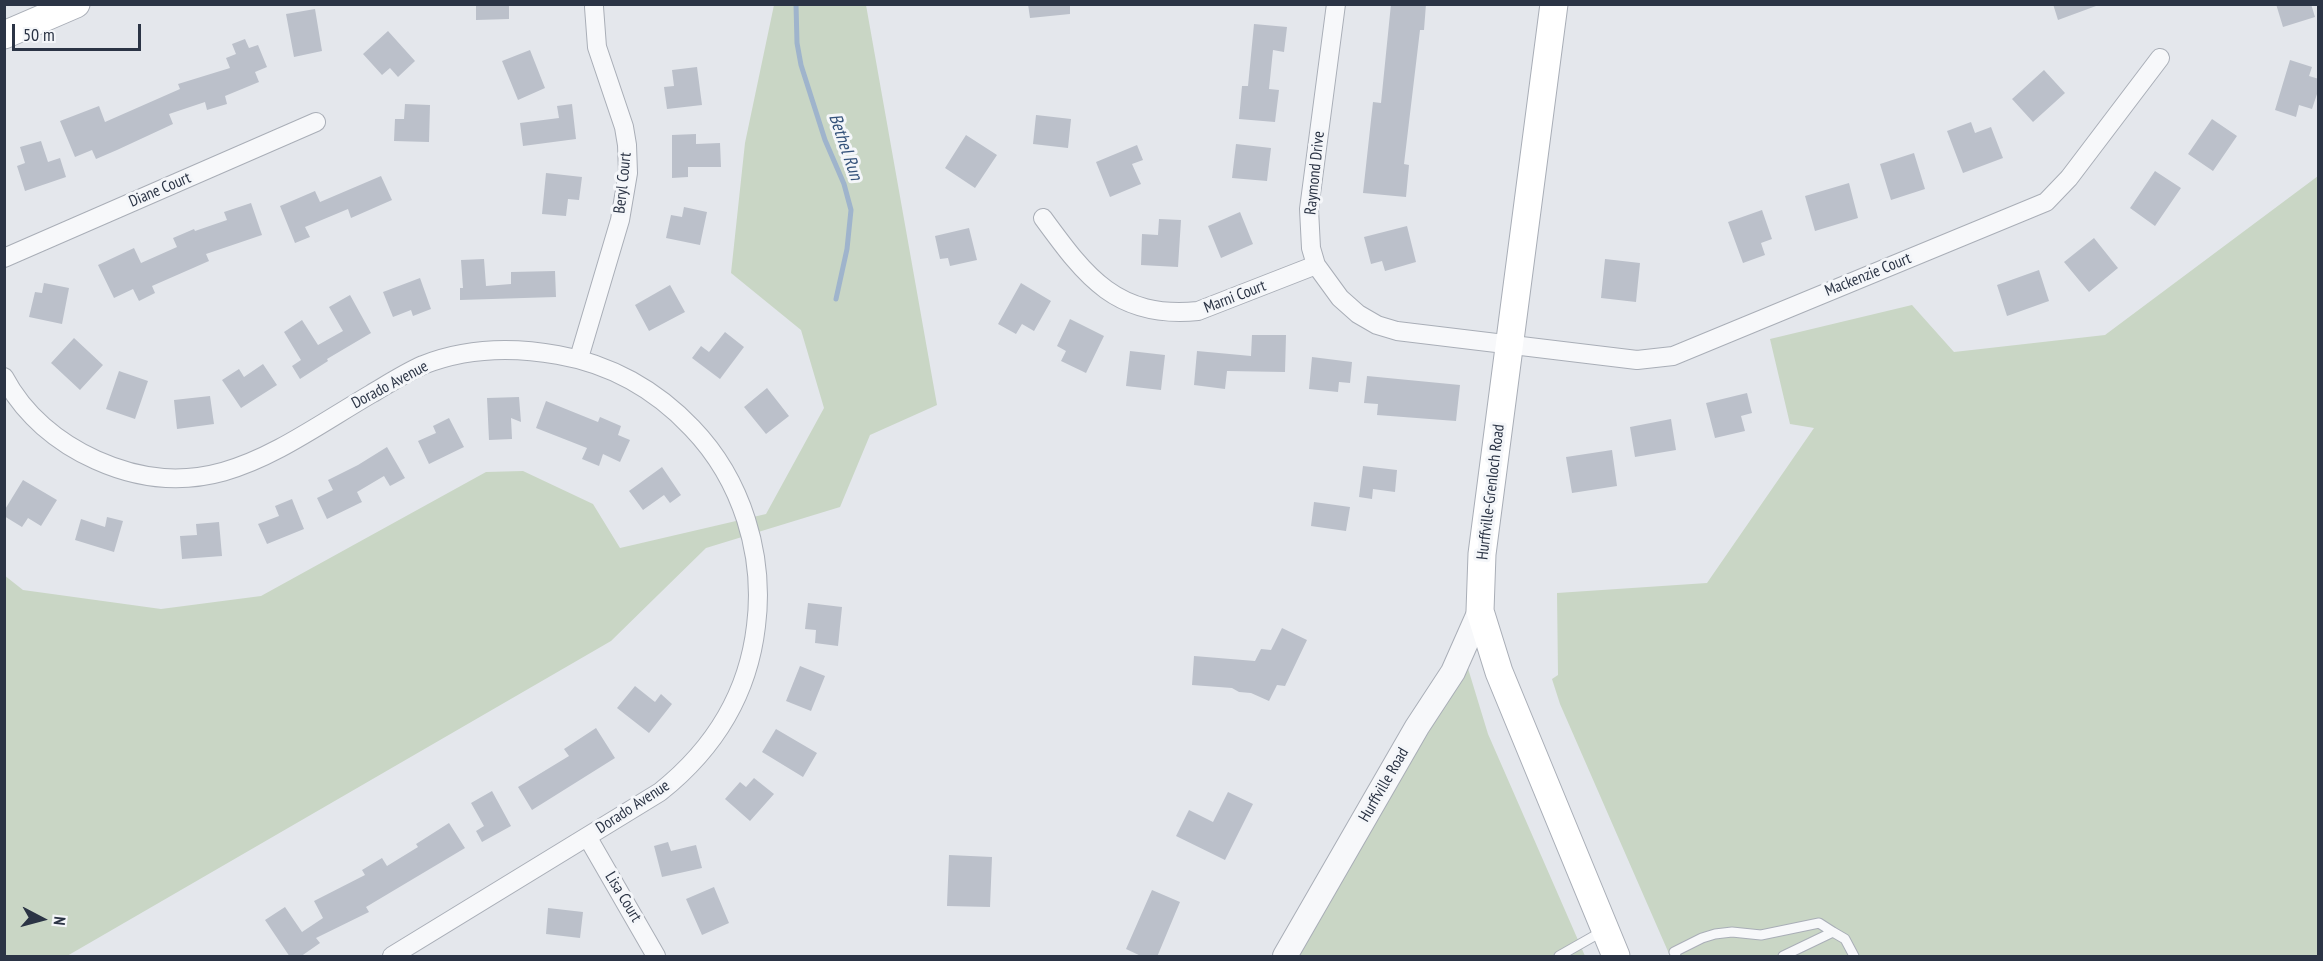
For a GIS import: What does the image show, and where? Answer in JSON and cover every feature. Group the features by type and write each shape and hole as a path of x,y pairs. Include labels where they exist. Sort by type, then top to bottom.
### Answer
{"main road":[{"path":"4,35 76,4"},
{"name":"Hurffville-Grenloch Road","path":"1554,4 1482,554 1480,611 1503,682 1616,957"}],"street":[{"name":"Raymond Drive","path":"1336,4 1309,209 1311,248 1316,265 1340,298 1358,314 1377,325 1419,334 1510,344"},
{"name":"Beryl Court","path":"579,358 622,211 628,166 627,145 620,110 597,47 594,7"},
{"name":"Mackenzie Court","path":"1510,344 1637,360 1673,356 2046,202 2069,178 2160,58"},
{"name":"Diane Court","path":"4,258 316,122"},
{"name":"Marni Court","path":"1043,218 1087,275 1102,288 1137,306 1153,310 1198,311 1316,265"},
{"name":"Dorado Avenue","path":"4,377 22,405 54,435 87,457 117,469 147,477 185,479 218,474 249,464 411,371 440,360 478,351 544,352 579,358 614,371 645,388 674,410 710,449 730,482 746,520 754,551 758,588 755,633 748,668 737,698 717,733 677,778 638,807 392,957"},
{"name":"Hurffville Road","path":"1285,957 1417,727 1453,672 1480,611"},
{"name":"Lisa Court","path":"588,838 656,957"}],"lane":[{"path":"1676,957 1674,952 1715,934 1761,935 1819,923 1845,939 1854,957"},
{"path":"1559,957 1605,930"},
{"path":"1783,957 1833,932"}],"green space":[{"path":"774,5 866,5 937,405 870,435 840,507 706,548 611,641 67,956 5,956 4,575 23,590 161,609 261,596 486,472 523,471 593,504 620,548 766,514 824,408 801,330 731,273 745,143"},
{"path":"2318,176 2318,956 1670,956 1560,704 1552,679 1558,675 1557,593 1707,583 1814,428 1790,424 1770,339 1912,305 1954,352 2105,335"},
{"path":"1463,652 1488,734 1585,956 1282,956"}],"building":[{"path":"476,4 509,4 509,19 476,20"},
{"path":"1028,4 1070,4 1070,14 1030,18"},
{"path":"1391,4 1426,4 1424,30 1420,30 1404,164 1409,165 1406,197 1363,193 1373,102 1381,103"},
{"path":"2053,4 2095,4 2096,6 2058,20"},
{"path":"2276,4 2311,4 2315,17 2283,27"},
{"path":"315,9 322,51 294,57 286,14"},
{"path":"1254,24 1287,27 1284,52 1273,50 1269,89 1279,90 1275,122 1239,119 1242,86 1248,86"},
{"path":"388,31 415,61 398,77 390,68 382,75 363,54"},
{"path":"245,39 249,48 258,45 267,67 255,72 259,82 225,96 227,104 207,110 205,102 169,114 173,124 96,159 92,150 75,157 60,121 99,106 105,122 180,89 178,84 230,68 226,58 236,54 232,44"},
{"path":"530,50 545,88 518,100 502,61"},
{"path":"2290,60 2312,67 2309,76 2319,79 2319,88 2312,109 2299,105 2296,117 2275,110"},
{"path":"697,67 702,105 667,109 664,87 674,86 672,70"},
{"path":"2044,70 2065,93 2033,122 2012,99"},
{"path":"405,104 430,105 429,142 394,141 395,119 404,119"},
{"path":"572,104 576,139 523,146 520,123 559,118 557,106"},
{"path":"1036,115 1071,119 1068,148 1033,144"},
{"path":"2212,119 2237,136 2213,171 2188,154"},
{"path":"1971,122 1975,133 1991,127 2003,158 1963,173 1947,131"},
{"path":"696,134 696,144 720,143 721,167 688,167 688,177 672,178 672,135"},
{"path":"966,135 997,155 975,188 945,168"},
{"path":"41,141 48,162 60,158 66,177 25,191 17,166 25,163 20,147"},
{"path":"1236,144 1271,148 1267,181 1232,178"},
{"path":"1137,145 1143,160 1132,164 1141,184 1110,197 1096,162"},
{"path":"1914,153 1925,189 1891,200 1880,164"},
{"path":"2155,171 2181,188 2155,226 2130,208"},
{"path":"546,173 582,177 579,200 568,199 566,216 542,214"},
{"path":"381,176 392,200 351,218 348,209 305,227 310,237 295,243 280,206 315,191 320,202"},
{"path":"1849,183 1858,218 1815,231 1805,196"},
{"path":"251,203 262,235 206,254 209,261 152,286 155,293 139,301 133,289 114,298 98,265 134,248 141,263 177,247 173,238 194,229 195,231 227,220 224,212"},
{"path":"684,207 707,212 700,245 666,238 671,215 682,217"},
{"path":"1762,210 1772,239 1761,243 1765,255 1743,263 1728,222"},
{"path":"1240,212 1253,244 1221,258 1208,226"},
{"path":"1159,219 1181,220 1178,267 1141,265 1142,234 1158,235"},
{"path":"1407,226 1416,262 1385,271 1382,261 1371,264 1364,237"},
{"path":"969,228 977,260 950,266 948,258 940,259 935,236"},
{"path":"2094,238 2118,268 2089,292 2064,262"},
{"path":"484,259 486,286 511,284 511,272 555,271 556,297 460,300 460,288 463,288 461,260"},
{"path":"1605,259 1640,263 1636,302 1601,298"},
{"path":"2039,270 2049,301 2007,316 1997,285"},
{"path":"420,278 431,309 413,316 411,310 393,317 383,292"},
{"path":"44,283 69,288 62,324 29,317 35,292 42,293"},
{"path":"1021,283 1051,301 1034,331 1022,324 1016,334 998,324"},
{"path":"670,285 685,312 649,331 635,305"},
{"path":"350,295 371,333 327,359 328,361 300,379 292,366 301,360 284,332 302,320 318,345 343,331 329,307"},
{"path":"1070,319 1104,336 1086,373 1061,361 1066,351 1057,346"},
{"path":"725,332 744,347 720,379 692,358 701,346 709,352"},
{"path":"1252,335 1286,335 1285,372 1227,371 1225,389 1194,385 1197,351 1251,356"},
{"path":"74,338 103,365 80,390 51,363"},
{"path":"1130,351 1165,355 1161,390 1126,386"},
{"path":"1312,357 1352,362 1350,383 1339,382 1338,392 1309,389"},
{"path":"263,364 277,385 241,408 222,380 239,369 244,377"},
{"path":"119,371 148,381 135,419 106,409"},
{"path":"1367,376 1460,385 1456,421 1377,415 1378,404 1364,403"},
{"path":"767,388 789,416 766,434 744,407"},
{"path":"1747,393 1752,413 1741,416 1745,431 1715,438 1706,403"},
{"path":"210,396 214,424 177,429 174,400"},
{"path":"519,397 521,422 511,418 512,439 489,440 487,398"},
{"path":"546,401 598,422 600,417 621,426 618,435 630,440 620,462 603,454 599,466 582,459 587,448 536,428"},
{"path":"449,418 464,447 429,464 418,441 436,433 433,426"},
{"path":"1671,419 1676,450 1635,457 1630,427"},
{"path":"387,447 405,478 390,486 384,476 357,492 362,502 327,519 317,498 333,490 328,480"},
{"path":"1612,450 1617,486 1572,493 1566,457"},
{"path":"1363,466 1397,470 1395,492 1373,489 1372,499 1359,497"},
{"path":"662,467 681,495 670,503 664,495 643,510 629,491"},
{"path":"23,480 57,500 41,526 28,518 22,527 4,516 4,511"},
{"path":"292,499 304,529 267,544 258,524 279,516 275,506"},
{"path":"1314,502 1350,507 1346,531 1311,526"},
{"path":"107,517 123,521 114,552 75,540 81,519 105,527"},
{"path":"219,522 222,556 182,559 180,536 197,535 196,524"},
{"path":"808,603 842,607 838,646 815,643 816,630 805,629"},
{"path":"1282,628 1307,640 1285,686 1277,685 1269,701 1232,688 1192,685 1194,656 1255,661 1261,649 1271,650"},
{"path":"800,666 825,676 811,711 786,701"},
{"path":"635,686 655,702 661,694 672,704 649,733 617,708"},
{"path":"596,728 615,758 532,810 518,787 569,756 564,749"},
{"path":"776,729 817,753 803,777 762,752"},
{"path":"754,778 774,794 750,821 725,799 740,782 746,787"},
{"path":"492,791 511,826 482,842 476,831 484,826 471,803"},
{"path":"1228,792 1253,804 1225,860 1176,836 1189,810 1213,822"},
{"path":"449,823 465,848 366,907 369,912 316,938 320,943 300,957 290,957 265,920 285,907 302,932 323,918 314,901 365,875 362,870 382,858 387,866 418,847 416,844"},
{"path":"668,842 671,851 696,845 702,868 662,877 654,846"},
{"path":"949,855 992,857 990,907 947,906"},
{"path":"714,887 729,923 702,935 686,899"},
{"path":"1152,890 1180,902 1157,957 1143,957 1126,949"},
{"path":"548,908 583,912 580,938 546,934"}],"waterway":[{"name":"Bethel Run","path":"796,4 797,43 801,65 825,140 844,184 851,210 847,249 836,299"}]}
